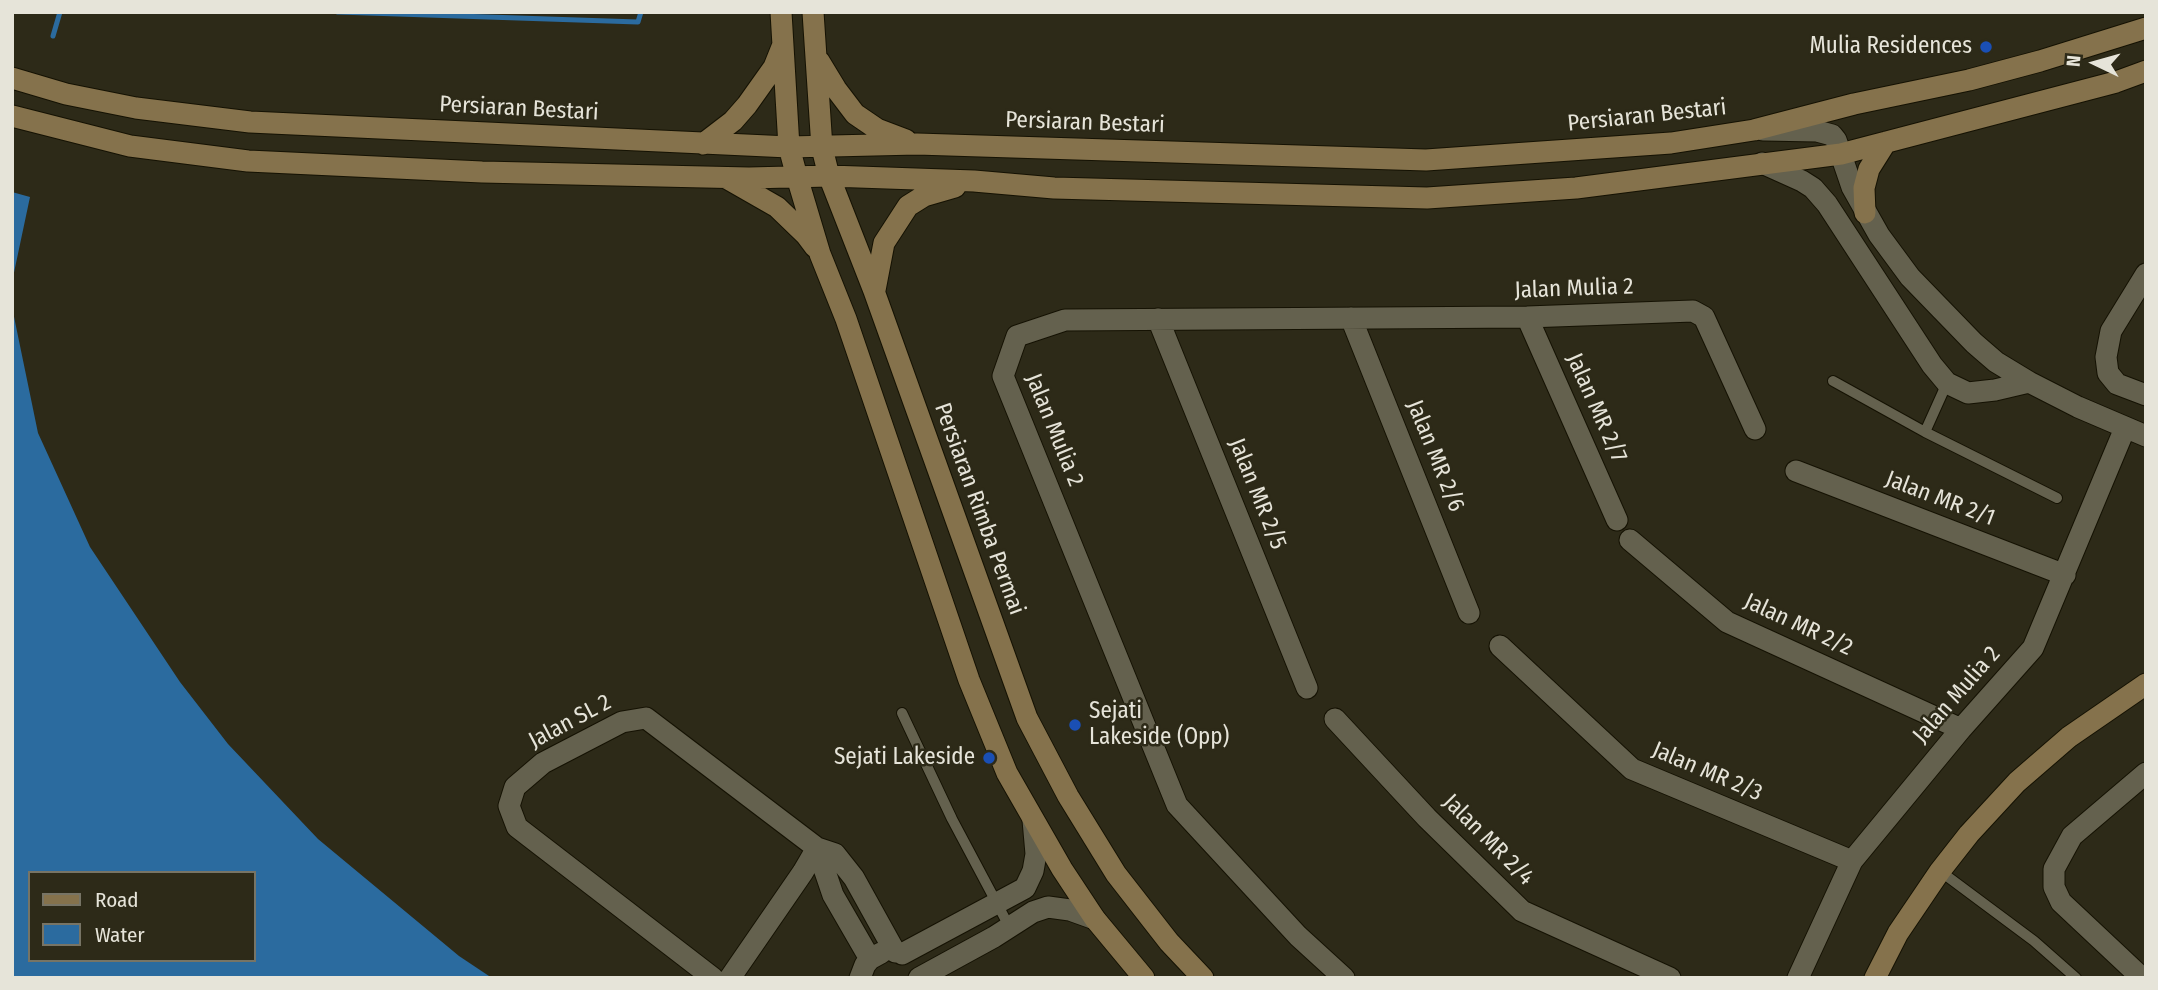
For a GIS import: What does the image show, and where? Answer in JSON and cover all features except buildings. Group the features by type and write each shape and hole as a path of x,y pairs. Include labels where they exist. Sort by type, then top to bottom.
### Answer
{"main road":[{"path":"781,12 789,147 797,177 820,254 846,319 969,680 1007,773 1033,820 1095,919 1144,978"},
{"name":"Persiaran Rimba Permai","path":"813,12 822,148 829,176 874,291 1027,718 1068,796 1116,874 1169,942 1203,978"},
{"name":"Persiaran Bestari","path":"12,78 66,94 136,108 250,122 789,147 917,144 1426,160 1671,143 1754,130 1854,104 1969,80 2146,28"},
{"path":"703,144 733,121 747,105 774,67 783,45"},
{"path":"817,56 836,89 855,114 877,129 917,144"},
{"path":"12,116 130,146 248,161 482,172 726,178 829,176 974,181 1054,188 1427,198 1577,188 1840,154 2116,82 2146,71"},
{"path":"1865,213 1864,188 1869,169 1886,142"},
{"path":"726,178 777,207 806,234 820,254"},
{"path":"874,291 884,243 908,206 924,196 974,181"},
{"path":"1875,978 1898,933 1940,870 1969,834 2017,782 2069,737 2146,684"}],"street":[{"path":"1754,130 1825,132 1836,140 1852,187 1865,213 1910,278 1948,318 1996,362 2028,382 2146,436"},
{"path":"1762,163 1802,181 1813,188 1827,204 1932,365 1947,383 1968,393 2028,382"},
{"path":"2146,274 2111,331 2106,357 2108,373 2118,384 2146,395"},
{"name":"Jalan Mulia 2","path":"1344,978 1298,936 1177,805 1003,376 1017,336 1065,320 1527,317 1693,311 1704,317 1755,429"},
{"name":"Jalan MR 2/7","path":"1527,317 1617,520"},
{"name":"Jalan MR 2/6","path":"1351,318 1469,613"},
{"name":"Jalan MR 2/5","path":"1158,319 1307,688"},
{"name":"Jalan Mulia 2","path":"1798,978 1852,861 1961,729 2033,648 2126,428"},
{"name":"Jalan MR 2/1","path":"1796,471 2065,575"},
{"name":"Jalan MR 2/2","path":"1630,540 1727,622 1961,729"},
{"name":"Jalan MR 2/3","path":"1500,646 1632,769 1852,861"},
{"name":"Jalan SL 2","path":"713,978 517,827 509,806 515,787 543,763 622,722 646,718 817,848 835,854 854,878 899,953 913,964 919,978"},
{"name":"Jalan MR 2/4","path":"1335,719 1427,818 1522,911 1670,978"},
{"path":"2142,978 2061,902 2054,887 2054,869 2072,836 2146,773"},
{"path":"817,848 833,895 865,968 882,953 899,953 1025,888 1036,854 1033,820"},
{"path":"730,978 817,848"},
{"path":"919,978 1010,928 1033,912 1048,907 1070,910 1095,919"}],"lane":[{"path":"1833,381 1925,432 2057,498"},
{"path":"1925,432 1947,383"},
{"path":"902,713 952,819 1010,928"},
{"path":"1940,870 2034,941 2076,978"}],"water":[{"path":"12,192 30,197 12,282"},
{"path":"12,307 38,433 90,547 180,682 228,744 318,839 459,956 492,978 12,978"}],"waterway":[{"path":"53,36 60,12"},
{"path":"338,12 638,22 641,12"}],"place":[{"name":"Mulia Residences","path":"1986,47"},
{"name":"Sejati Lakeside (Opp)","path":"1075,725"},
{"name":"Sejati Lakeside","path":"989,758"}]}
